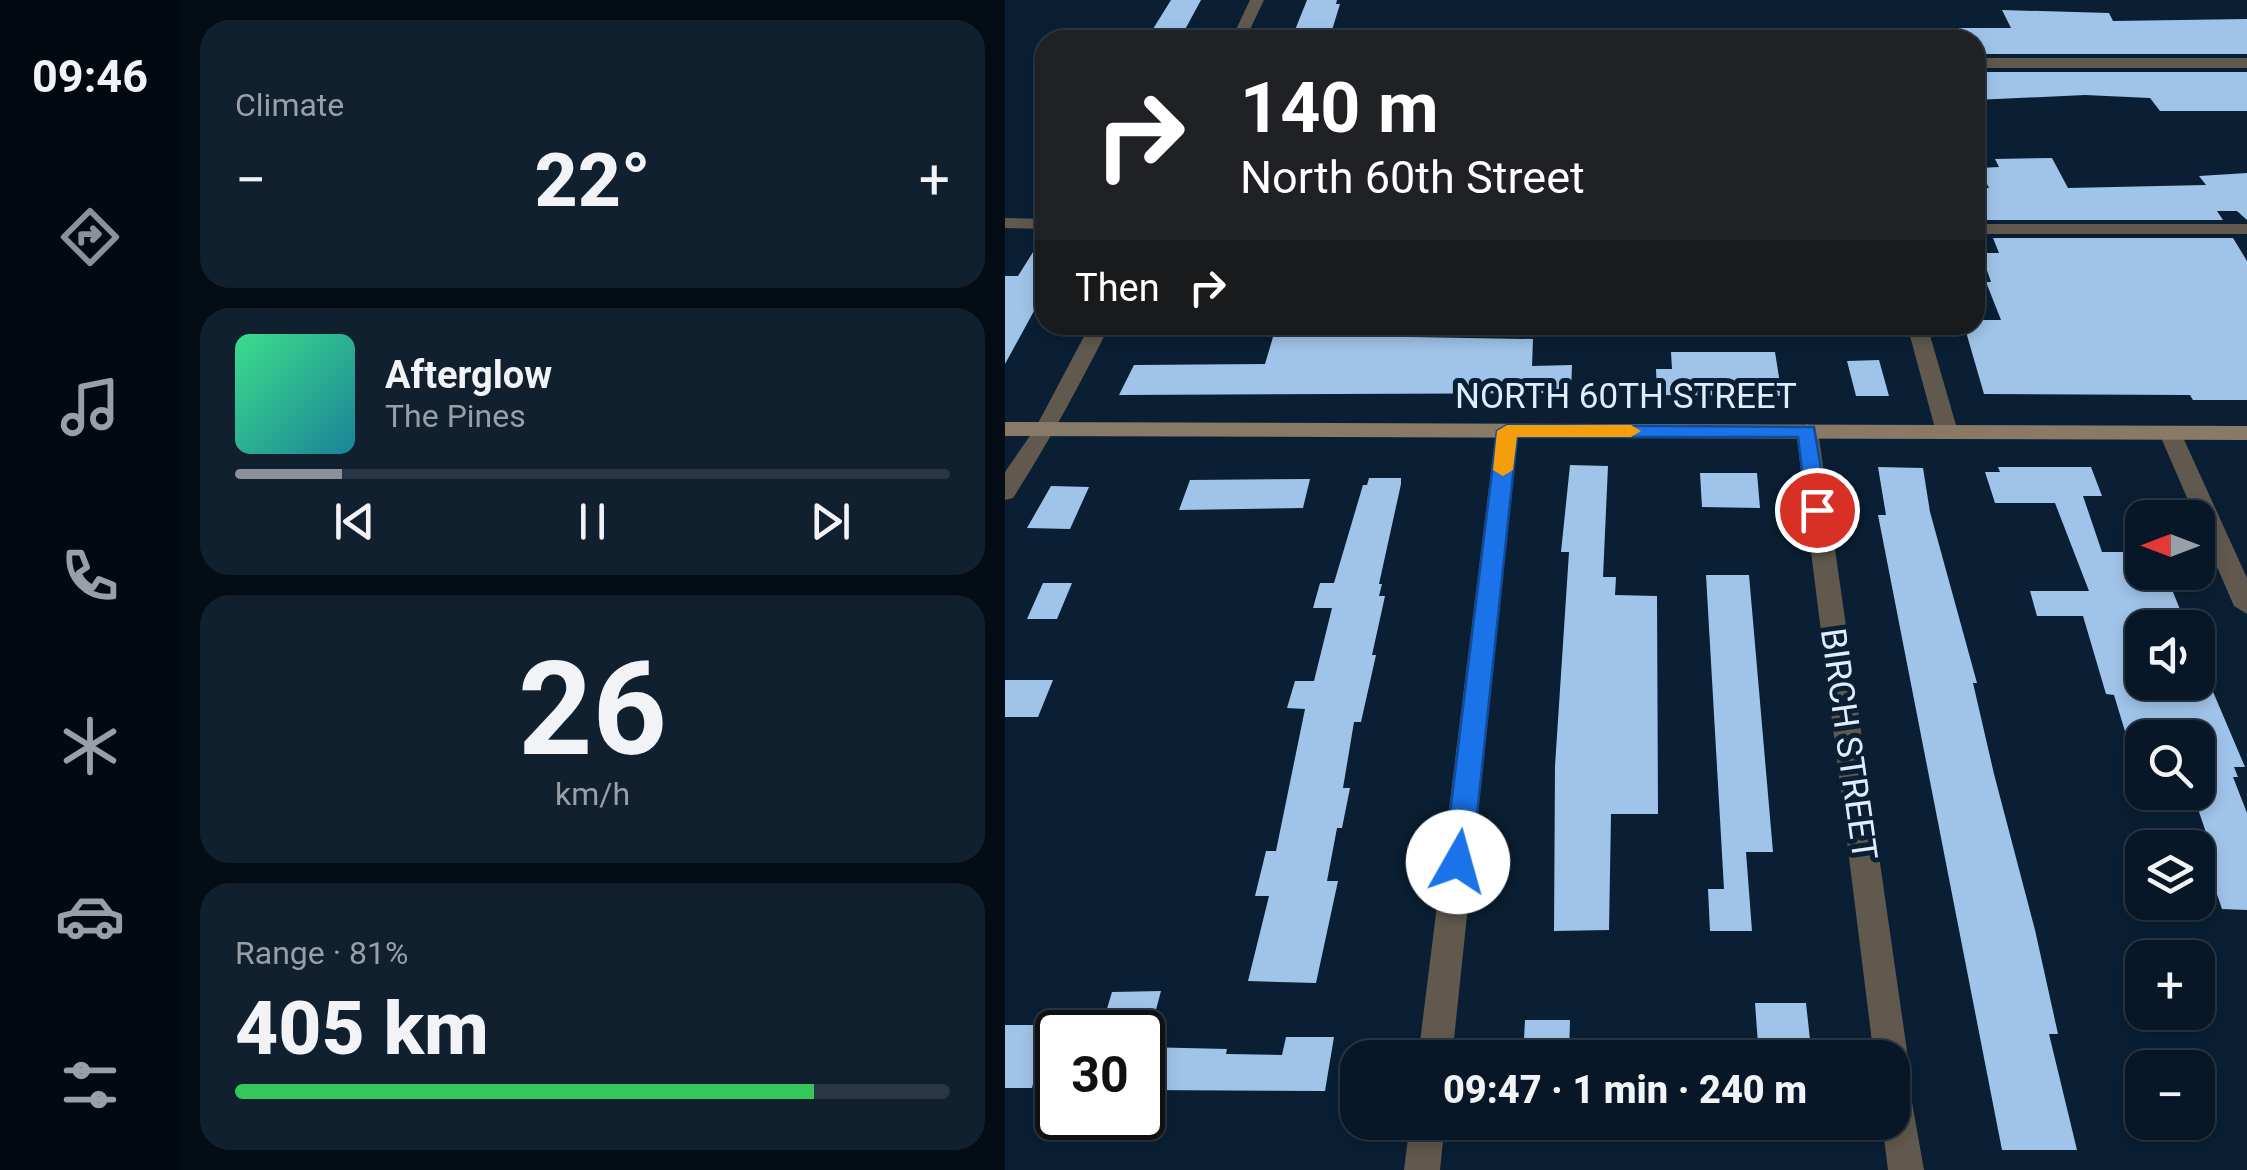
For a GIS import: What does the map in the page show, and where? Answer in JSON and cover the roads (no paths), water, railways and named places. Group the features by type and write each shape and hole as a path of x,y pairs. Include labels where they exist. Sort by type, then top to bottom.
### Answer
{"main road":[{"name":"NORTH 60TH STREET","path":"1005,429 2247,433"}],"street":[{"path":"1243,30 1257,0"},
{"path":"1985,62 2247,63"},
{"path":"1005,223 1035,224"},
{"path":"1985,229 2247,229"},
{"path":"1005,493 1026,454 1046,429 1095,335"},
{"path":"1920,335 1947,432"},
{"path":"1437,1040 1507,431"},
{"name":"BIRCH STREET","path":"1807,431 1889,1040"},
{"path":"2169,432 2247,606"},
{"path":"1423,1170 1426,1140"},
{"path":"1902,1140 1906,1170"}]}
